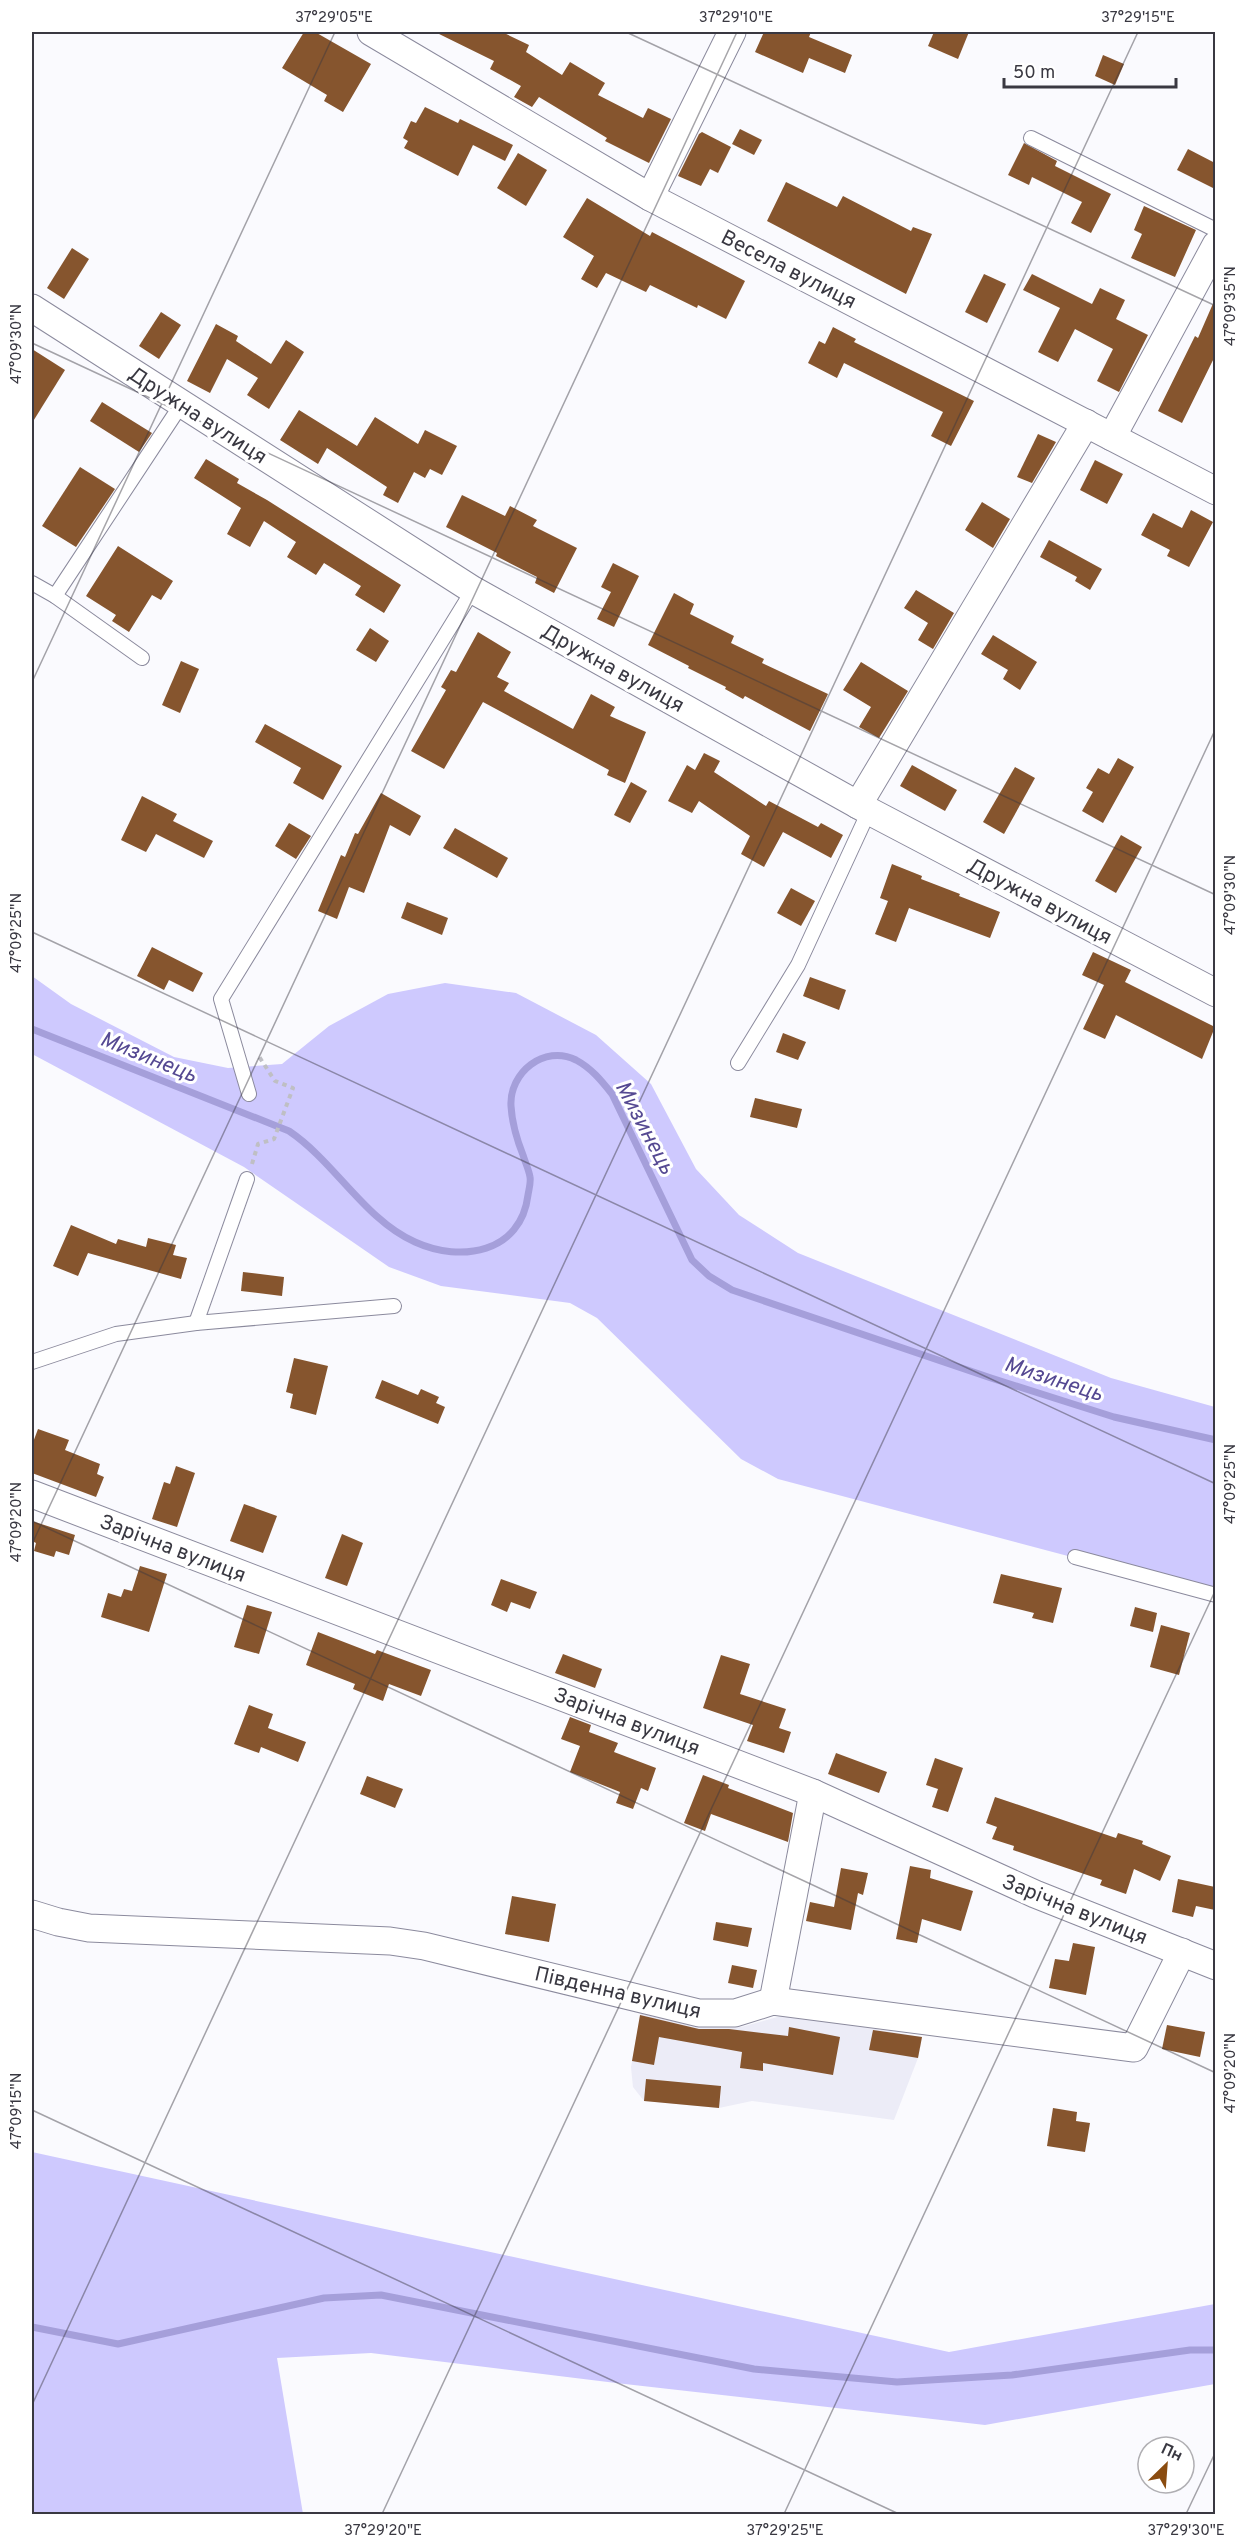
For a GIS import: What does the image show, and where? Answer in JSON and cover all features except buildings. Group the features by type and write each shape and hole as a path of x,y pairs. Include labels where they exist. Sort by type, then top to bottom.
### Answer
{"street":[{"name":"Весела вулиця","path":"371,32 650,197 1215,491"},
{"path":"650,197 732,32"},
{"path":"1112,437 1215,245"},
{"name":"Дружна вулиця","path":"32,308 473,590 864,808 1215,993"},
{"path":"864,808 1086,423"},
{"name":"Зарічна вулиця","path":"32,1494 813,1793 1035,1894 1215,1966"},
{"path":"773,2001 813,1793"},
{"name":"Південна вулиця","path":"32,1914 89,1928 390,1941 424,1946 699,2013 735,2013 773,2001 1134,2048 1182,1952"}],"lane":[{"path":"1031,138 1215,230"},
{"path":"55,596 181,405"},
{"path":"32,583 55,596 142,658"},
{"path":"249,1094 221,999 473,590"},
{"path":"738,1063 798,965 864,808"},
{"path":"196,1323 247,1179"},
{"path":"32,1362 116,1334 196,1323 394,1305"},
{"path":"1075,1557 1215,1595"}],"path":[{"path":"258,1144 274,1139 293,1088 275,1081"}],"shaded area":[{"path":"32,976 71,1004 174,1057 228,1068 282,1064 329,1026 388,994 445,983 516,993 596,1035 651,1084 696,1169 739,1215 798,1253 1111,1378 1215,1407 1215,1595 778,1479 741,1459 597,1318 570,1303 441,1286 389,1267 244,1167 32,1054"},
{"path":"641,2011 730,2027 741,2027 788,2014 922,2037 918,2058 894,2120 752,2101 719,2108 644,2101 633,2087 631,2067"},
{"path":"32,2152 949,2352 1215,2304 1215,2384 985,2425 371,2353 277,2358 303,2514 32,2514"}],"waterway":[{"name":"Мизинець","path":"32,1029 289,1131 321,1158 381,1220 397,1232 415,1242 451,1252 469,1252 486,1248 501,1241 514,1230 523,1215 530,1181 512,1119 512,1094 516,1083 522,1073 541,1059 564,1056 576,1060 596,1075 612,1094 692,1260 709,1276 732,1290 1114,1417 1216,1440"},
{"path":"32,2327 118,2344 324,2298 381,2295 754,2369 897,2382 1012,2375 1190,2350 1216,2350"}]}
